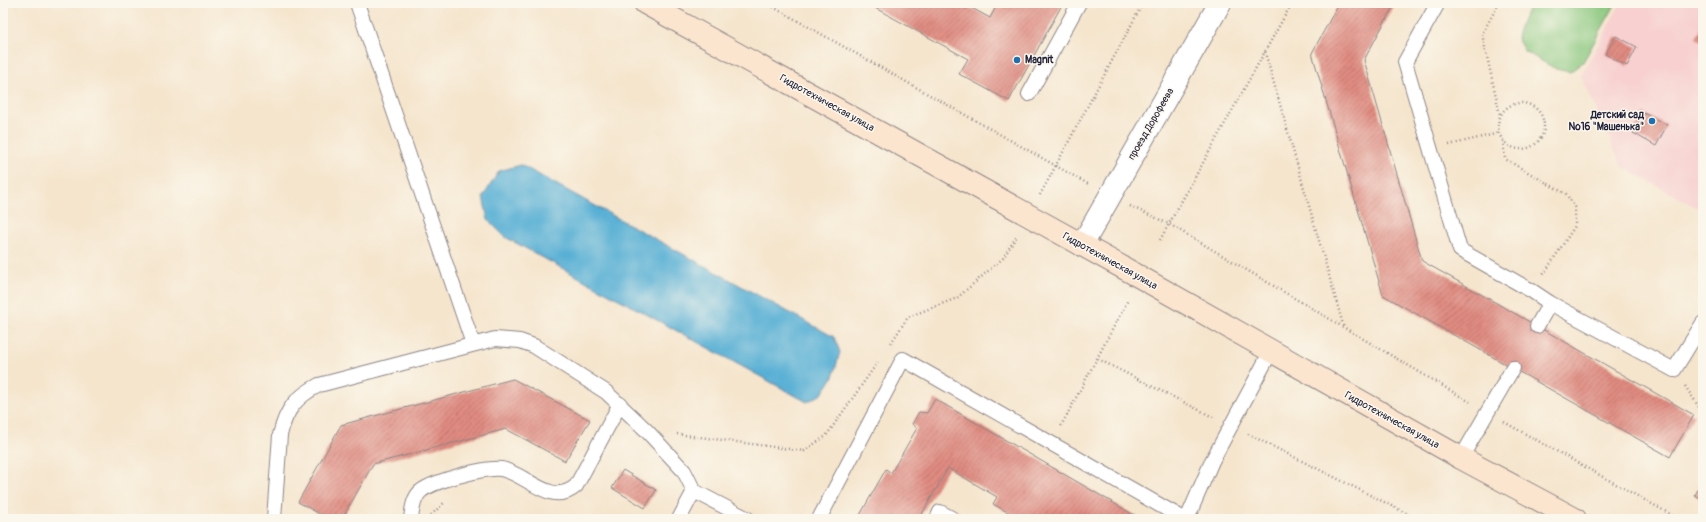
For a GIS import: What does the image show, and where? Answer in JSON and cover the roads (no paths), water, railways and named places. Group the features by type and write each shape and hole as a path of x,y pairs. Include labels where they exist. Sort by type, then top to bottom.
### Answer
{"main road":[{"name":"Гидротехническая улица","path":"645,3 1029,215 1461,458 1574,519"}],"street":[{"name":"проезд Дорофеева","path":"1082,245 1220,3"}],"lane":[{"path":"357,3 473,344"},
{"path":"1029,94 1079,3"},
{"path":"1438,3 1405,62 1460,250 1532,290 1550,303 1674,370 1703,323"},
{"path":"1537,326 1550,303"},
{"path":"274,519 280,435 287,413 296,401 306,392 319,385 495,338 507,339 534,346 598,386 620,404 684,471 694,491 748,519"},
{"path":"1187,519 1212,461 1271,352"},
{"path":"819,519 903,360 1184,519"},
{"path":"1461,458 1513,368"},
{"path":"411,519 414,501 424,488 432,484 484,470 500,469 511,472 550,493 558,494 571,490 576,486 620,404"},
{"path":"679,519 694,491"},
{"path":"937,519 940,512 953,519"}],"water":[{"path":"521,165 834,337 840,352 833,377 822,394 807,402 505,237 488,220 483,197 499,171"}],"place":[{"name":"Magnit","path":"1017,60"},
{"name":"Детский сад №16 \"Машенька\"","path":"1652,121"}]}
